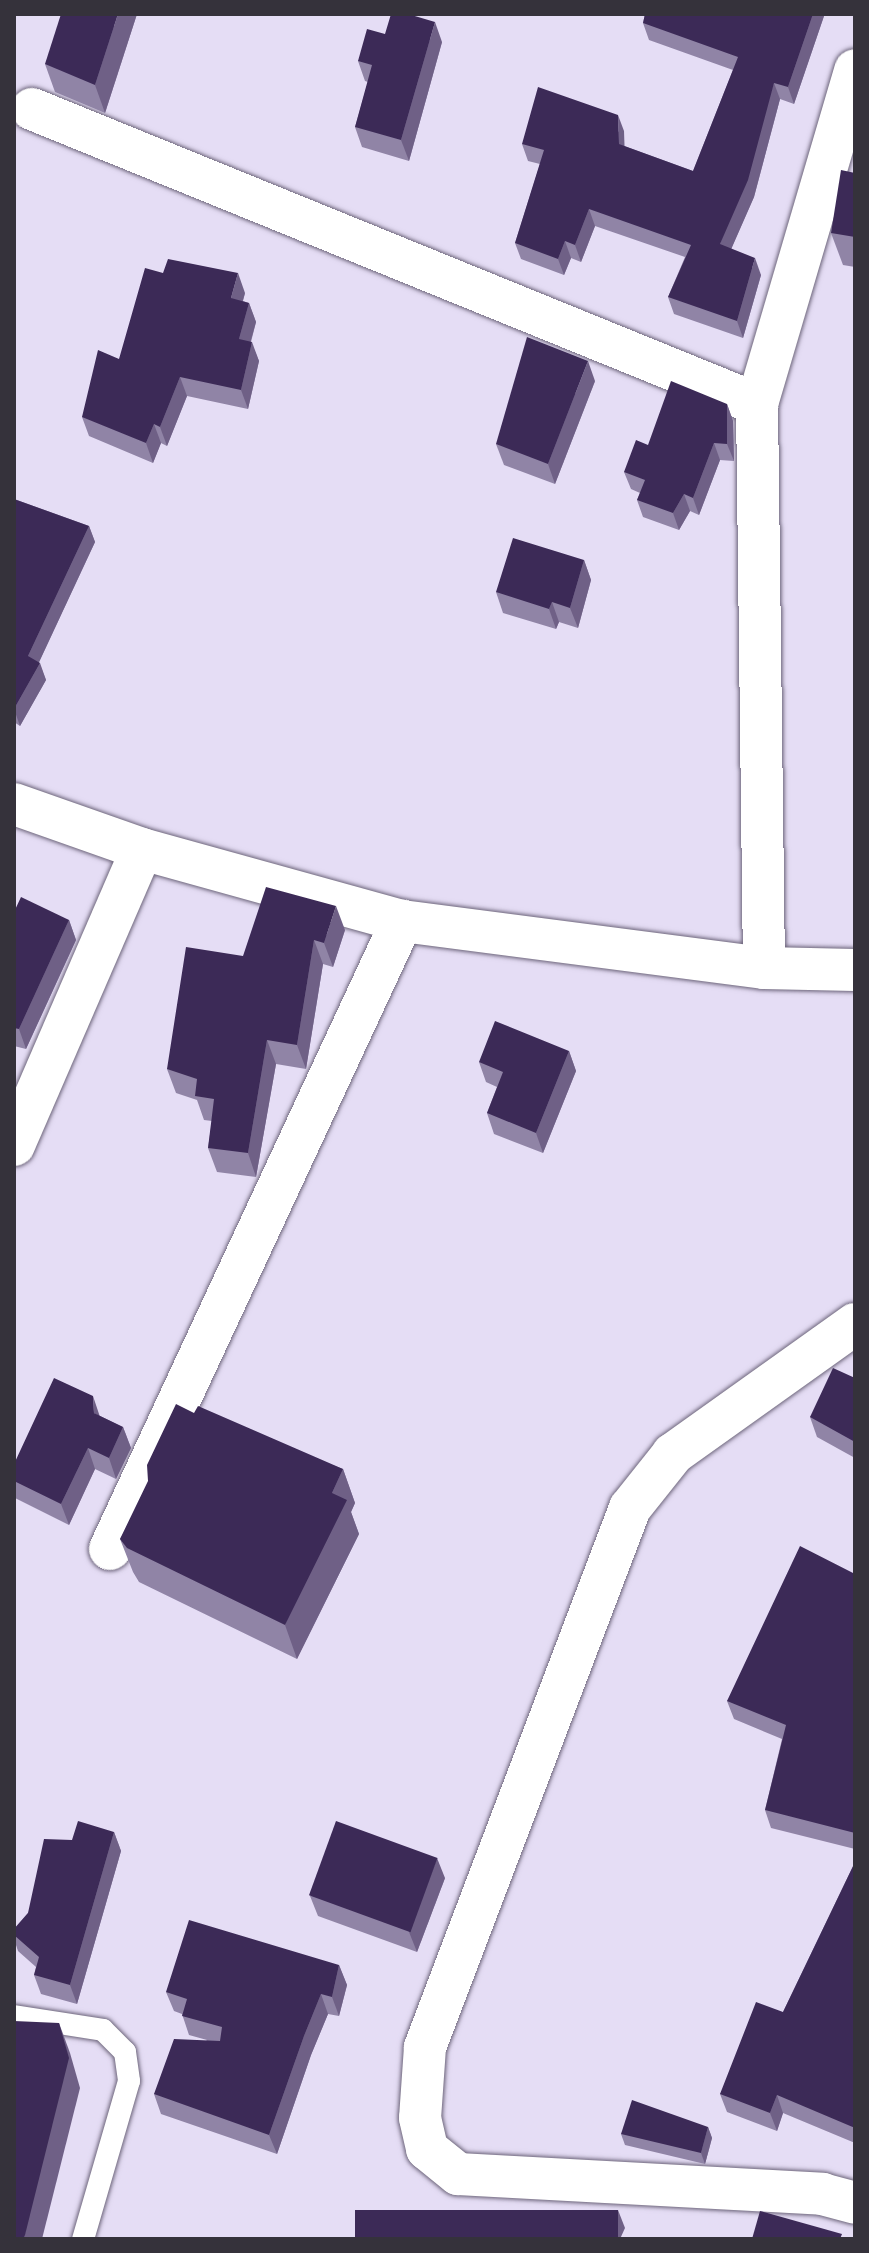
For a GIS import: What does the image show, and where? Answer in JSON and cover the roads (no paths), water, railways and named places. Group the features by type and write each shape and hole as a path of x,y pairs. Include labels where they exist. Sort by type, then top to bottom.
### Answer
{"street":[{"path":"764,968 757,404 855,70"},
{"path":"32,109 757,404"},
{"path":"14,804 142,849 402,921 764,968 855,970"},
{"path":"14,1145 142,849"},
{"path":"110,1549 402,921"},
{"path":"855,1324 673,1454 630,1508 425,2047 420,2118 427,2149 458,2174 822,2194 855,2203"}],"lane":[{"path":"14,2016 103,2030 125,2052 129,2081 83,2239"}]}
